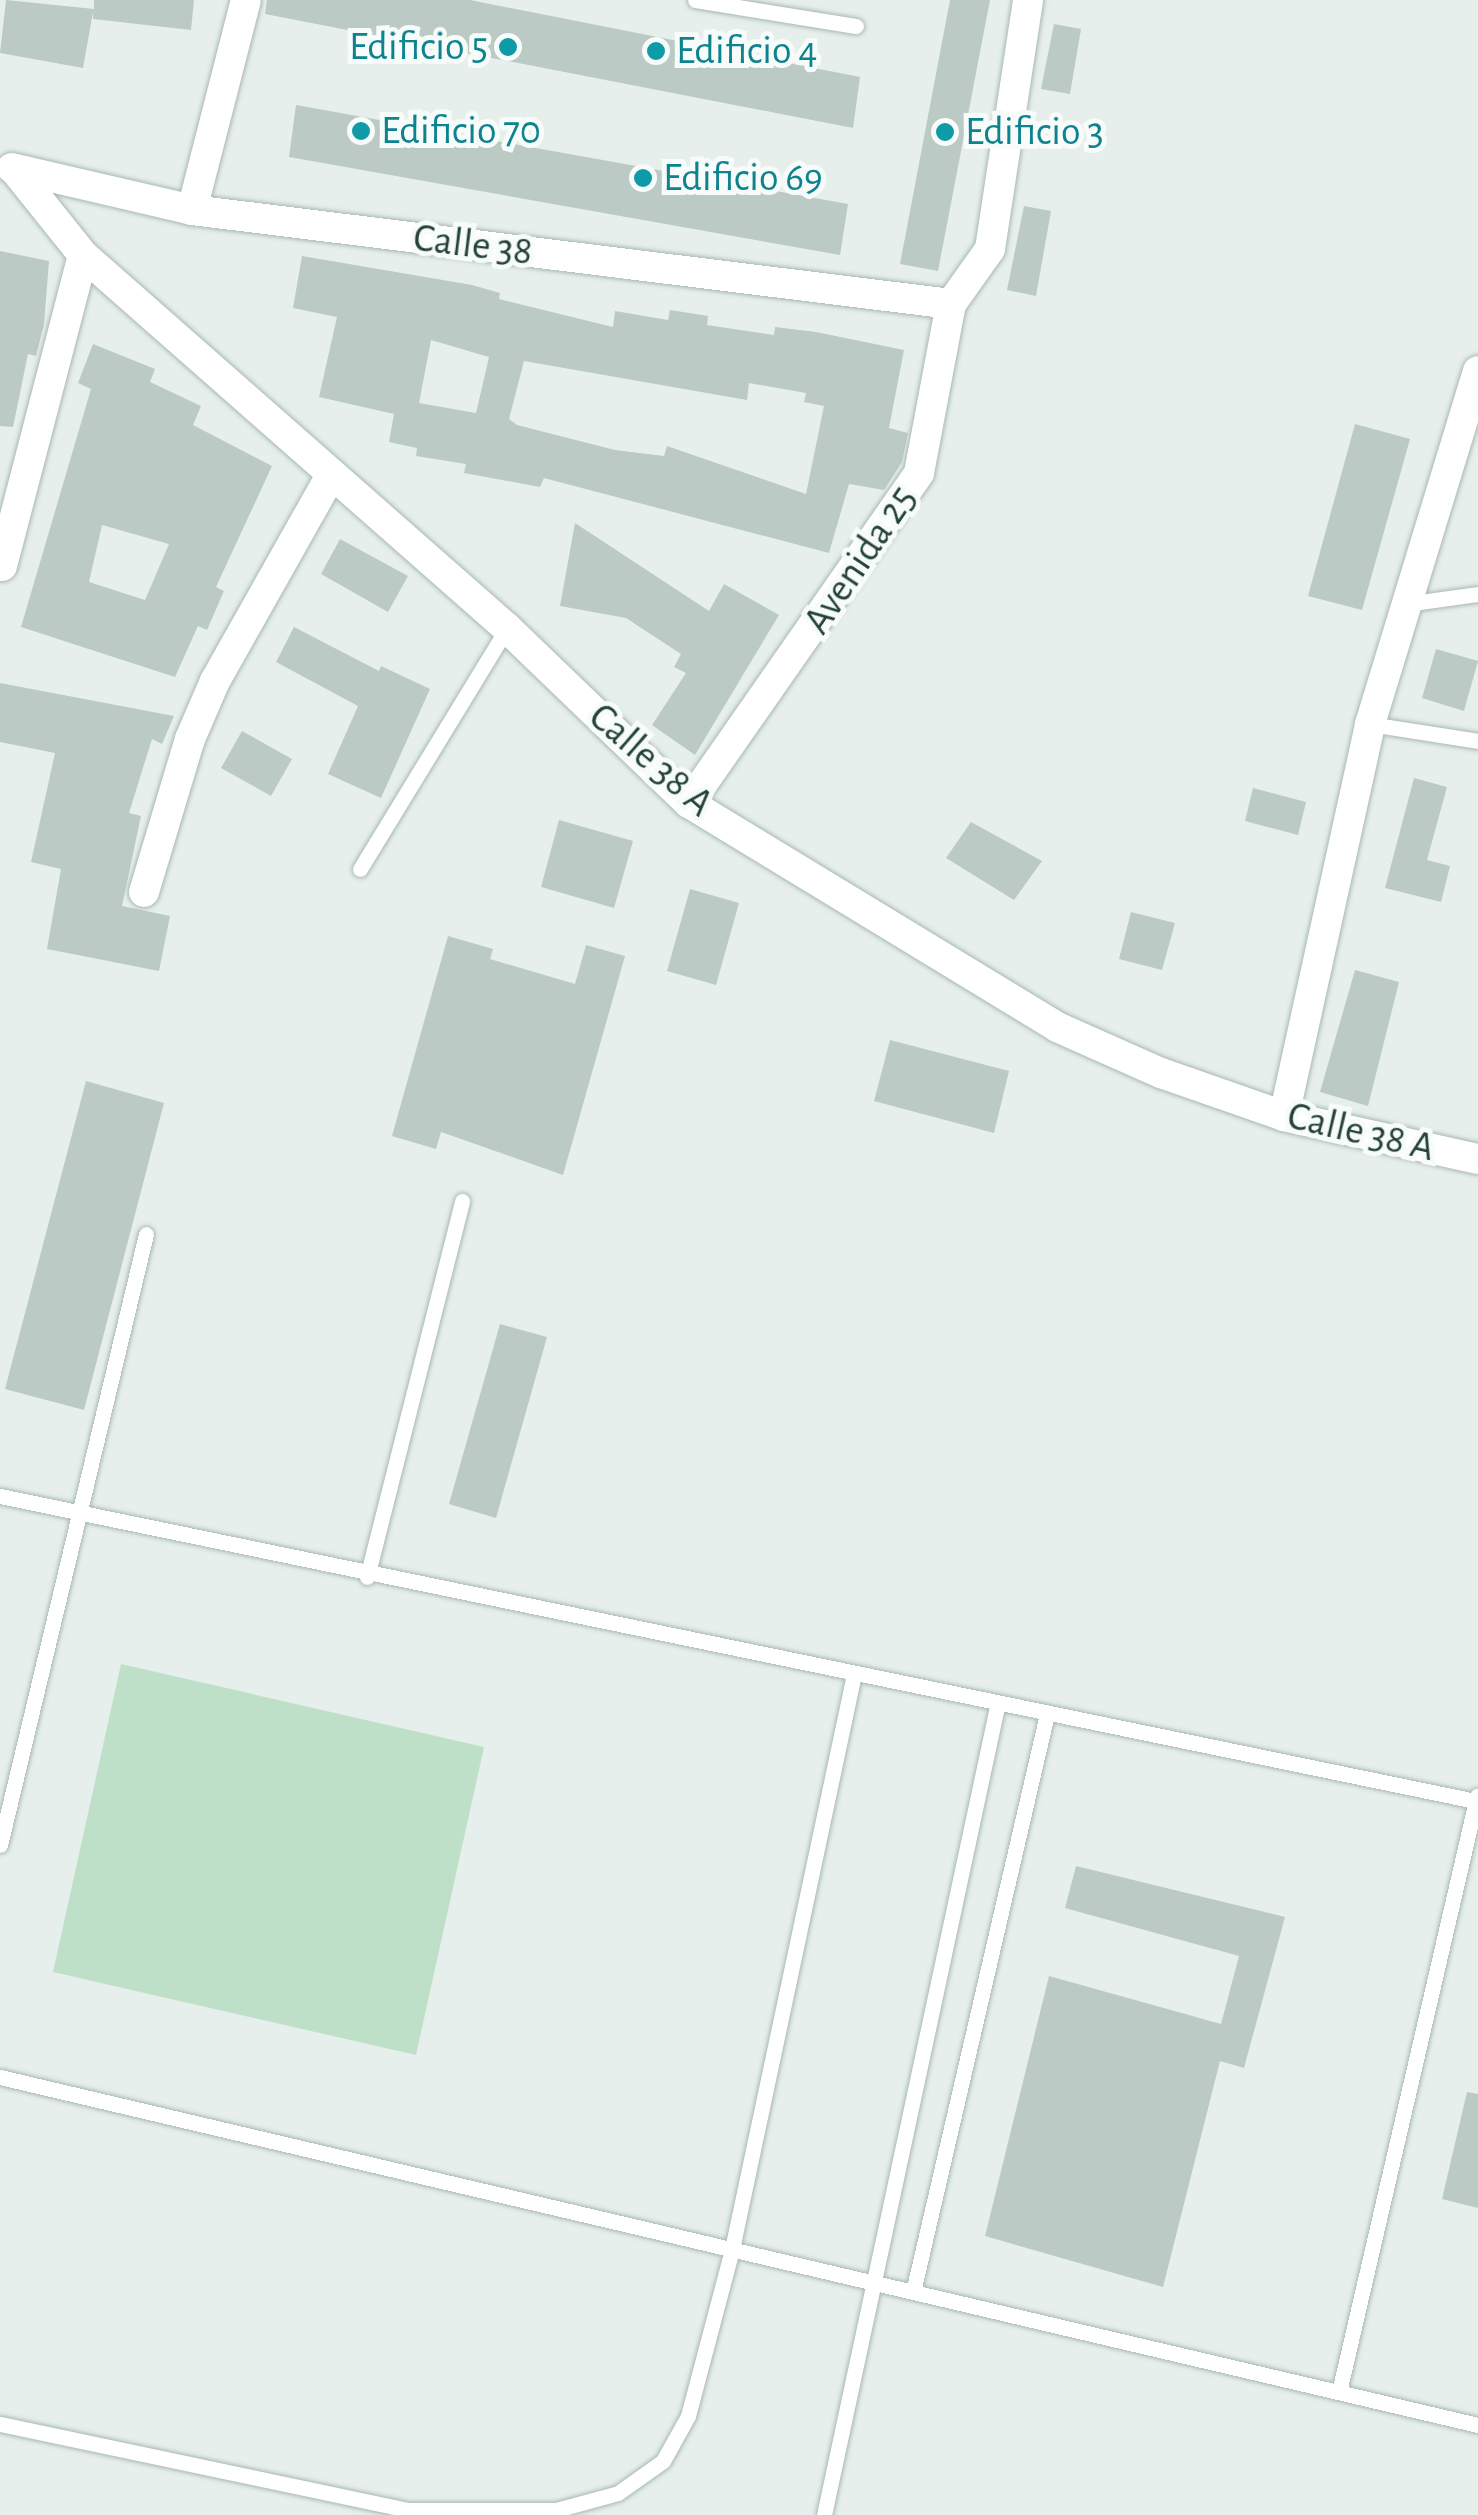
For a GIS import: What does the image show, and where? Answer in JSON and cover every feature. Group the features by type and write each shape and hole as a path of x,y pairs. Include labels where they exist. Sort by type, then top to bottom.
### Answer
{"street":[{"path":"192,210 246,0"},
{"name":"Avenida 25","path":"689,803 919,473 951,304 990,249 1028,0"},
{"name":"Calle 38","path":"7,166 192,210 951,304"},
{"name":"Calle 38 A","path":"7,166 83,255 506,628 689,803 1057,1027 1161,1074 1284,1116 1478,1158"},
{"path":"2,566 83,255"},
{"path":"1284,1116 1370,724 1402,605 1478,371"},
{"path":"144,892 209,696 331,475"}],"lane":[{"path":"695,0 856,26"},
{"path":"1402,605 1478,594"},
{"path":"360,869 506,628"},
{"path":"1370,724 1478,741"},
{"path":"367,1577 462,1201"},
{"path":"0,1845 146,1234"},
{"path":"0,1496 367,1577 1477,1796 1339,2392"},
{"path":"0,2424 408,2510 556,2510 618,2493 663,2461 688,2416 732,2249 854,1674"},
{"path":"824,2515 998,1702"},
{"path":"913,2292 1048,1714"},
{"path":"0,2076 1478,2425"}],"green space":[{"path":"121,1664 484,1747 416,2055 53,1972"}],"building":[{"path":"6,0 94,9 94,0 194,0 191,30 93,19 93,12 83,68 0,53"},
{"path":"267,0 470,0 860,77 853,128 265,14"},
{"name":"Edificio 3","path":"950,0 990,0 938,271 900,264"},
{"path":"1054,24 1081,29 1070,94 1041,89"},
{"path":"296,105 848,204 840,255 289,157"},
{"path":"1024,206 1051,211 1036,296 1007,290"},
{"path":"0,251 49,261 44,324 36,356 28,354 13,427 0,426"},
{"path":"302,256 472,285 500,293 499,299 613,327 615,311 668,320 670,310 708,316 707,325 774,335 775,327 816,332 904,350 889,428 908,433 902,462 884,490 849,484 829,553 544,478 540,487 464,473 466,464 416,456 417,448 389,442 394,414 319,397 337,317 293,308","holes":["431,340 489,357 476,413 419,403","524,361 747,400 749,383 806,393 804,402 824,406 806,494 667,446 664,456 615,450 517,425 509,419"]},
{"path":"93,344 155,369 150,382 201,406 193,425 272,466 216,587 224,591 207,630 198,626 175,677 21,627 91,389 78,383","holes":["102,525 169,544 145,600 89,582"]},
{"path":"1355,424 1410,439 1362,610 1308,596"},
{"path":"575,523 709,611 724,584 779,615 695,755 652,725 686,673 674,667 681,654 626,618 560,606"},
{"path":"340,539 408,576 388,612 321,574"},
{"path":"294,627 379,671 381,666 430,689 381,798 328,774 358,706 276,662"},
{"path":"1436,649 1478,661 1464,711 1422,698"},
{"path":"0,683 174,716 162,744 152,739 129,813 141,816 122,906 170,916 159,971 47,949 61,869 31,862 55,753 0,742"},
{"path":"242,731 292,759 271,796 221,768"},
{"path":"1414,778 1447,787 1427,860 1450,866 1441,902 1385,888"},
{"path":"1253,788 1306,802 1298,835 1245,821"},
{"path":"559,820 633,841 614,908 541,887"},
{"path":"971,822 1042,861 1014,900 946,858"},
{"path":"690,889 739,903 716,985 667,971"},
{"path":"1131,912 1175,923 1162,970 1119,959"},
{"path":"448,936 493,949 490,959 575,984 586,945 625,956 563,1175 441,1132 436,1149 392,1136"},
{"path":"1355,970 1399,982 1368,1106 1320,1092"},
{"path":"890,1040 1009,1071 994,1133 874,1101"},
{"path":"86,1081 164,1103 84,1410 5,1389"},
{"path":"500,1324 547,1337 496,1518 449,1504"},
{"path":"1076,1866 1285,1917 1244,2068 1220,2061 1163,2287 985,2236 1049,1976 1221,2024 1239,1956 1065,1908"},
{"path":"1467,2092 1478,2094 1478,2208 1442,2199"}],"place":[{"name":"Edificio 5","path":"508,47"},
{"name":"Edificio 4","path":"656,51"},
{"name":"Edificio 70","path":"361,131"},
{"name":"Edificio 3","path":"945,132"},
{"name":"Edificio 69","path":"643,178"}]}
